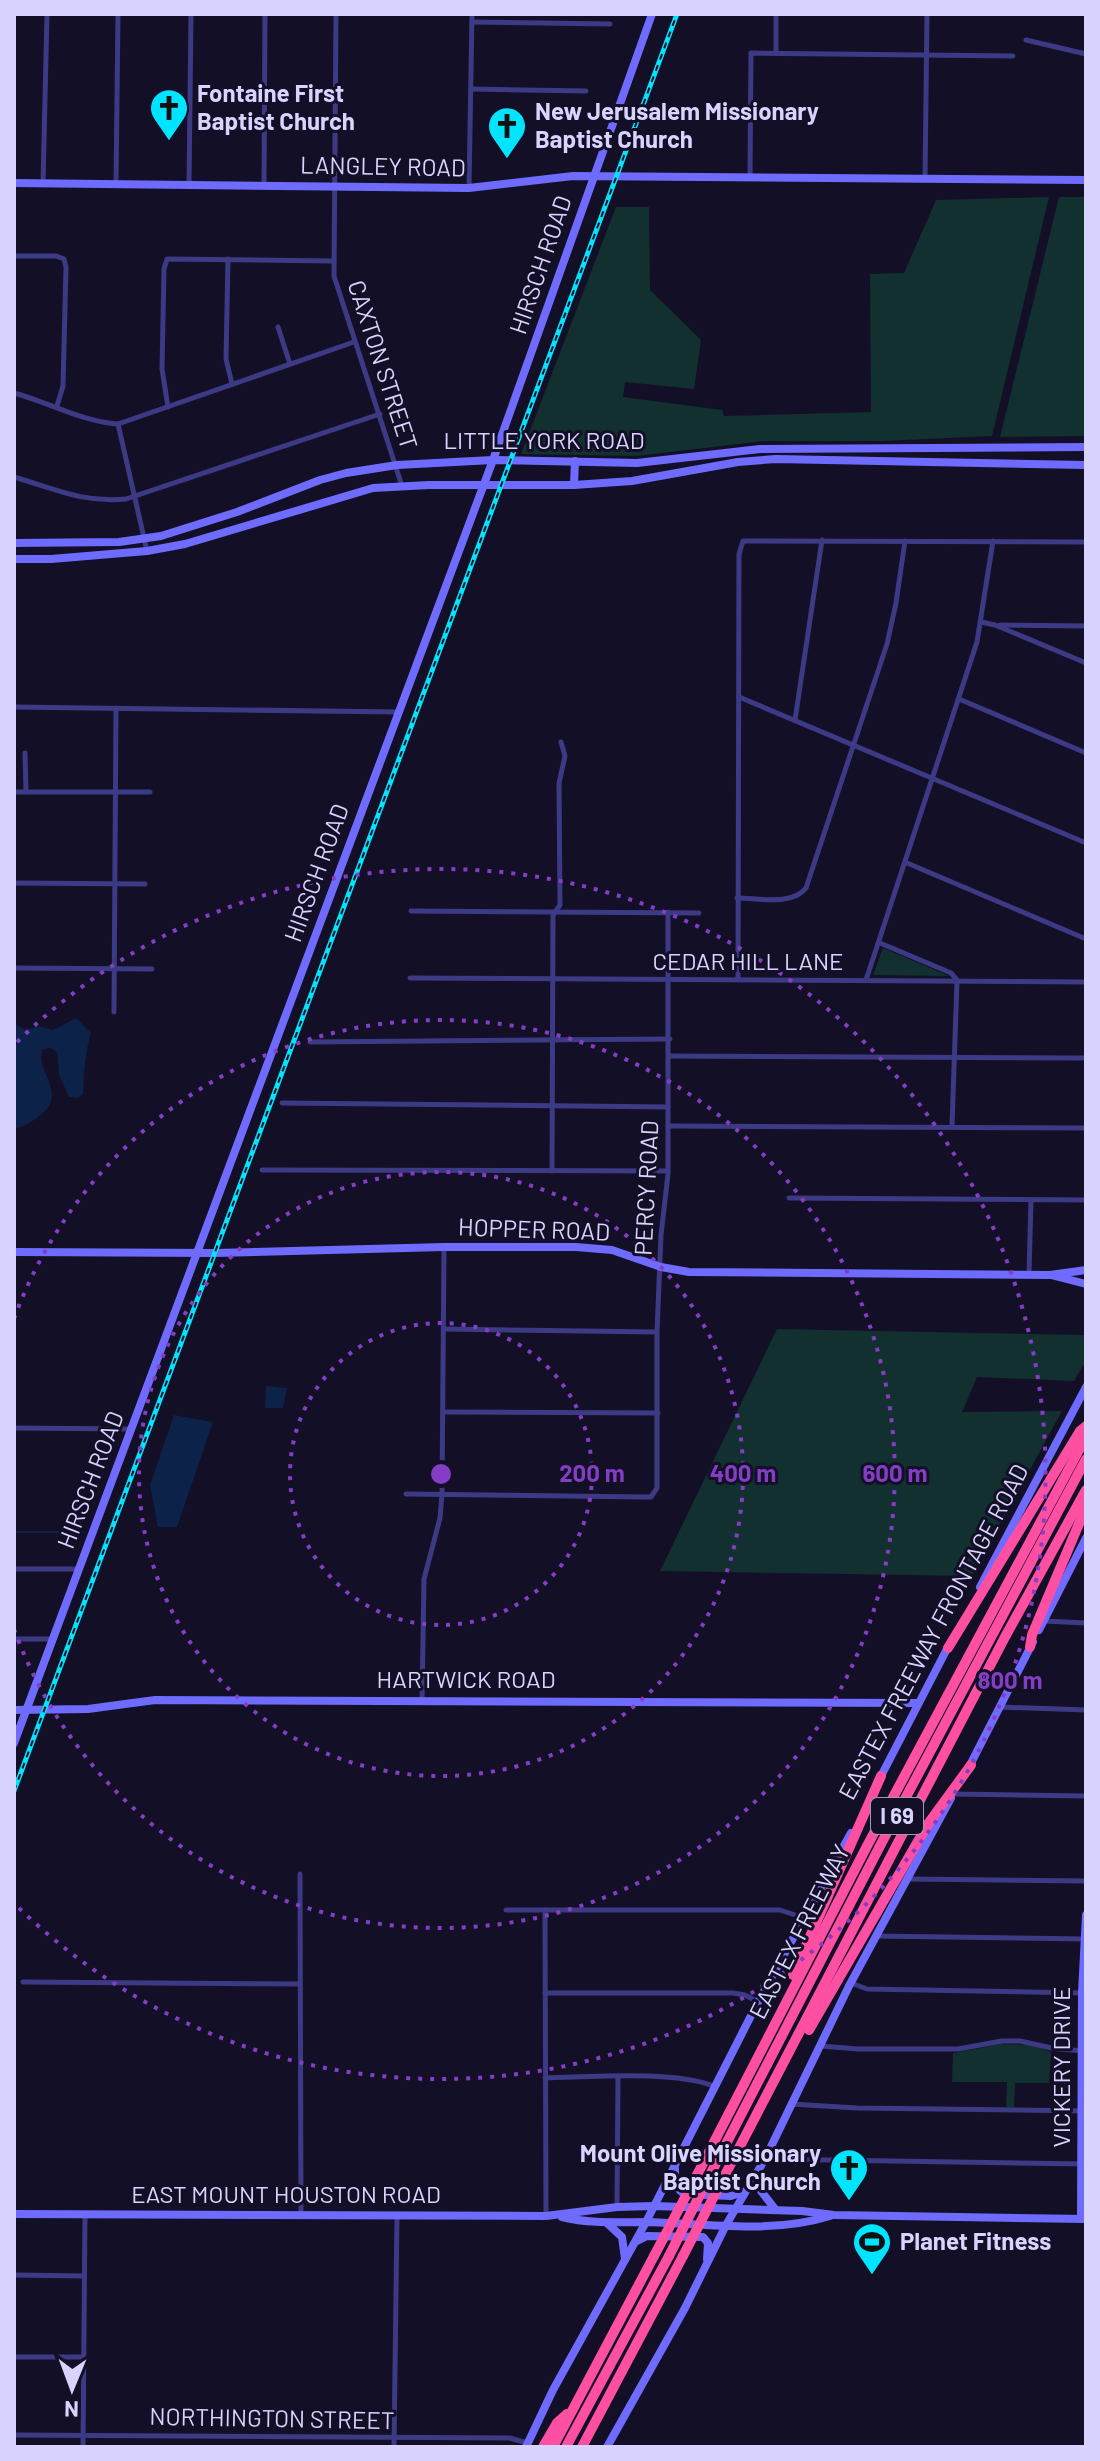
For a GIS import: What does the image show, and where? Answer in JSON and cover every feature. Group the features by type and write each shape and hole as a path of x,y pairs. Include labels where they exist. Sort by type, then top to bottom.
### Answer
{"highway":[{"path":"948,1648 1080,1431 1086,1426"},
{"name":"EASTEX FREEWAY","path":"553,2447 1027,1543 1086,1437"},
{"name":"I 69","path":"566,2447 1086,1459"},
{"name":"EASTEX FREEWAY","path":"582,2447 1005,1637 1086,1490"},
{"path":"1030,1647 1032,1635 1086,1507"},
{"path":"786,2059 800,2047 928,1824 971,1765"},
{"path":"780,2015 786,1990 881,1776"},
{"path":"543,2447 557,2423 574,2407"}],"main road":[{"name":"HIRSCH ROAD","path":"14,1743 485,484 652,14"},
{"name":"LANGLEY ROAD","path":"14,183 469,188 535,179 594,176 1086,180"},
{"name":"LITTLE YORK ROAD","path":"14,543 143,539 199,525 333,476 397,465 493,460 637,463 760,449 1086,447"},
{"name":"LITTLE YORK ROAD","path":"14,559 75,558 185,544 373,488 574,485 632,481 738,462 776,459 1086,465"},
{"path":"574,485 575,461"},
{"path":"25,543 25,559"},
{"path":"75,543 75,558"},
{"name":"HOPPER ROAD","path":"14,1252 594,1248 624,1253 661,1267 710,1273 1050,1275 1086,1270"},
{"name":"HOPPER ROAD","path":"1050,1275 1086,1284"},
{"name":"EASTEX FREEWAY FRONTAGE ROAD","path":"527,2445 553,2390 646,2222 758,2002 805,1919 1086,1387"},
{"path":"607,2447 685,2308 726,2225 765,2159 875,1936 971,1765 1086,1538"},
{"name":"HARTWICK ROAD","path":"14,1710 88,1709 155,1700 918,1703"},
{"name":"VICKERY DRIVE","path":"1084,2219 1086,1915"},
{"path":"675,2164 675,2186 684,2194 731,2196 746,2191"},
{"path":"757,2173 762,2194 775,2210"},
{"name":"EAST MOUNT HOUSTON ROAD","path":"557,2216 617,2207 654,2206 795,2210 834,2215 1084,2219"},
{"path":"617,2207 607,2223 622,2237 624,2261"},
{"path":"795,2210 796,2225"},
{"name":"EAST MOUNT HOUSTON ROAD","path":"14,2214 557,2216 607,2223 726,2225 796,2225 834,2215"},
{"path":"635,2242 647,2236 703,2237 708,2243 705,2267"}],"street":[{"path":"43,184 47,14"},
{"path":"116,184 118,14"},
{"path":"189,185 191,14"},
{"path":"264,186 265,14"},
{"name":"CAXTON STREET","path":"336,14 333,261 336,288 402,486"},
{"path":"469,188 472,14"},
{"path":"776,14 776,52"},
{"path":"925,179 927,14"},
{"path":"472,22 610,24"},
{"path":"1026,40 1086,54"},
{"path":"750,178 751,53 1013,56"},
{"path":"470,89 586,91"},
{"path":"14,256 56,256 64,259 63,386 57,406"},
{"path":"168,407 162,369 164,269 167,259 333,261"},
{"path":"228,259 226,359 232,384"},
{"path":"278,327 290,364"},
{"path":"14,393 98,423 118,424 354,342"},
{"path":"14,477 78,498 105,501 134,498 380,414"},
{"path":"118,424 147,551"},
{"path":"738,980 739,554 742,544 755,540 1086,542"},
{"path":"795,720 822,540"},
{"path":"737,898 789,898 803,892 887,644 905,541"},
{"path":"866,980 959,699 981,622 993,541"},
{"path":"981,622 1086,663"},
{"path":"995,625 1086,626"},
{"path":"739,697 1086,843"},
{"path":"959,699 1086,753"},
{"path":"14,707 399,712"},
{"path":"114,1012 116,708"},
{"path":"552,1171 553,915 560,905 559,783 565,756 561,742"},
{"path":"25,753 26,792"},
{"path":"14,792 150,792"},
{"path":"906,863 1086,939"},
{"path":"14,883 145,884"},
{"path":"411,911 699,913"},
{"name":"PERCY ROAD","path":"442,1494 651,1497 657,1488 657,1332 661,1235 668,1171 668,912"},
{"path":"880,943 951,973 957,981 952,1126"},
{"path":"14,968 152,969"},
{"name":"CEDAR HILL LANE","path":"410,978 1086,982"},
{"path":"310,1042 670,1039"},
{"path":"670,1056 1086,1058"},
{"path":"282,1103 668,1107"},
{"path":"668,1126 1086,1128"},
{"path":"262,1170 668,1171"},
{"path":"789,1198 1086,1200"},
{"path":"1029,1274 1031,1200"},
{"path":"422,1700 424,1579 440,1518 442,1494 444,1247"},
{"path":"444,1329 657,1332"},
{"path":"443,1412 658,1413"},
{"path":"14,1428 132,1429"},
{"path":"406,1494 442,1494"},
{"path":"14,1569 80,1569"},
{"path":"1043,1621 1086,1623"},
{"path":"14,1639 53,1639"},
{"path":"1000,1707 1086,1710"},
{"path":"953,1794 1086,1796"},
{"path":"300,1874 301,2215"},
{"path":"908,1879 1086,1881"},
{"path":"506,1910 780,1910 805,1919"},
{"path":"545,1910 546,2216"},
{"path":"875,1936 1085,1939"},
{"path":"23,1982 300,1984"},
{"path":"851,1983 867,1989 1084,1993"},
{"path":"545,1993 733,1993 758,2002"},
{"path":"821,2046 845,2049 958,2049 1020,2041 1056,2049 1084,2050"},
{"path":"545,2078 687,2078 714,2086"},
{"path":"617,2207 618,2078"},
{"path":"791,2104 857,2108 1084,2111"},
{"path":"765,2159 1084,2164"},
{"path":"83,2447 85,2215"},
{"path":"394,2447 397,2215"},
{"path":"14,2275 84,2276"},
{"path":"14,2357 82,2357"},
{"name":"NORTHINGTON STREET","path":"14,2435 510,2438 527,2445"}],"green space":[{"path":"1049,197 992,436 883,441 764,441 637,456 521,454 616,207 649,207 650,290 701,340 694,389 625,382 623,397 722,410 724,416 871,412 870,274 904,273 936,200"},
{"path":"1059,197 1086,197 1086,436 1000,437"},
{"path":"883,948 949,976 873,975"},
{"path":"777,1329 1086,1335 1086,1361 1074,1381 977,1377 962,1412 1062,1411 972,1576 660,1571"},
{"path":"1001,2044 1032,2045 1051,2052 1049,2083 1015,2083 1014,2107 1006,2107 1007,2082 952,2082 953,2053"}],"water":[{"path":"76,1018 91,1033 83,1094 78,1098 69,1097 59,1075 57,1052 50,1048 42,1050 41,1059 50,1084 51,1101 37,1118 14,1128 14,1024 26,1030 38,1026 53,1030"},
{"path":"266,1386 287,1388 283,1408 265,1408"},
{"path":"174,1415 213,1422 177,1527 158,1527 150,1485"}],"waterway":[{"path":"14,1532 83,1532"}],"railway":[{"path":"14,1791 677,14"}],"place":[{"name":"Fontaine First Baptist Church","path":"169,142"},
{"name":"New Jerusalem Missionary Baptist Church","path":"507,160"},
{"name":"Mount Olive Missionary Baptist Church","path":"849,2202"},
{"name":"Planet Fitness","path":"872,2276"}]}
